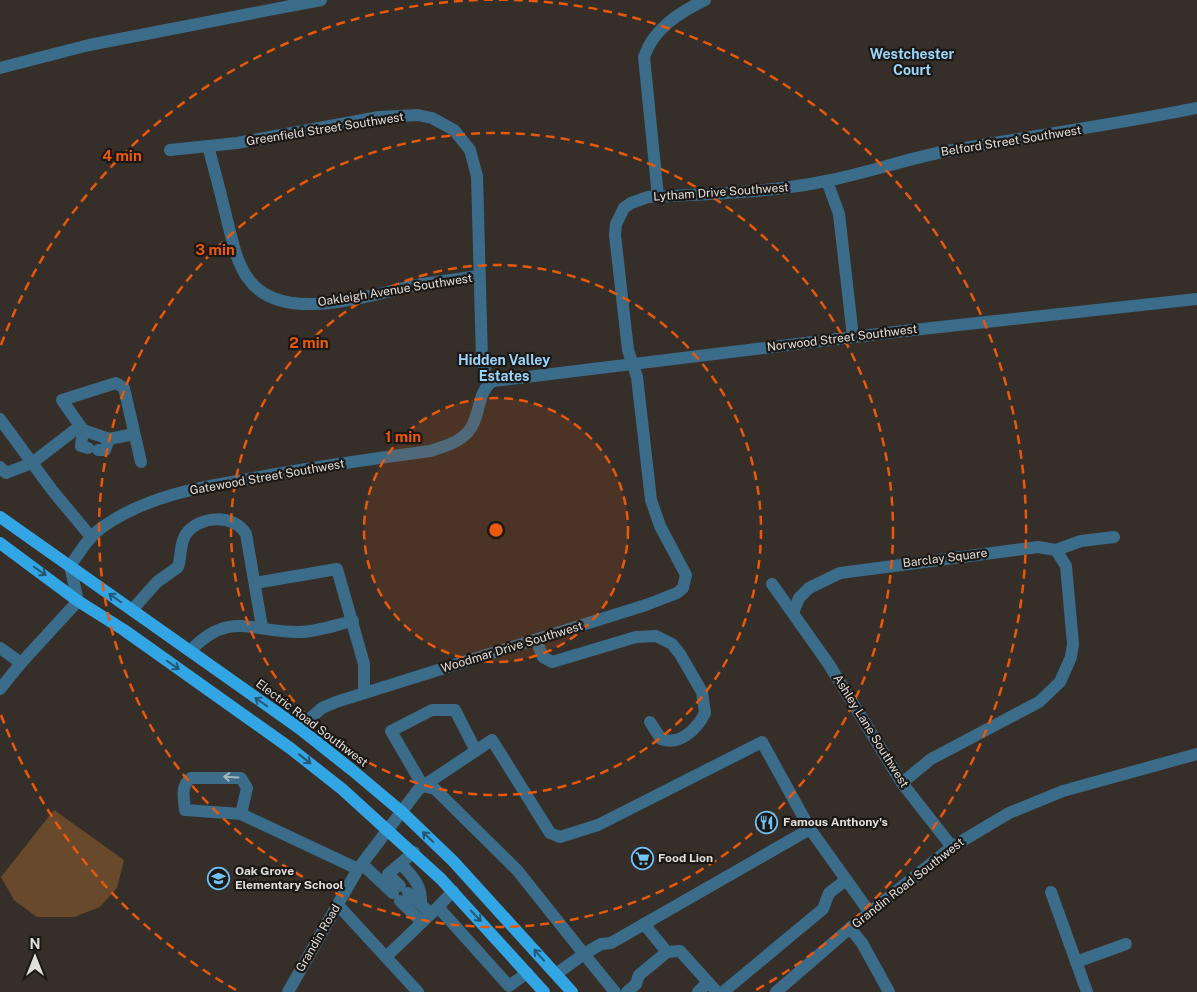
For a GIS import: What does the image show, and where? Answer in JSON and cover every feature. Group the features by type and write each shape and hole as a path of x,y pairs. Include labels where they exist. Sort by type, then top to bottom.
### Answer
{"main road":[{"name":"Electric Road Southwest","path":"0,517 299,728 402,812 453,861 572,992"},
{"path":"0,543 78,601 124,630 290,748 387,828 453,891 544,992"}],"street":[{"path":"0,68 89,45 321,0"},
{"path":"658,197 644,56 654,37 662,28 705,0"},
{"name":"Belford Street Southwest","path":"827,181 904,160 948,151 1096,128 1197,108"},
{"name":"Greenfield Street Southwest","path":"170,150 208,146 394,116 418,115 443,122 463,139 475,163 477,176 478,276 482,360 489,384"},
{"name":"Oakleigh Avenue Southwest","path":"208,146 237,258 248,278 266,294 278,300 298,304 331,303 423,284 478,276"},
{"path":"827,181 839,214 853,337"},
{"name":"Lytham Drive Southwest","path":"670,544 660,526 651,500 637,377 628,350 619,278 615,234 616,224 624,208 631,203 658,197 793,187 827,181"},
{"name":"Norwood Street Southwest","path":"489,384 497,380 853,337 1197,299"},
{"path":"109,439 105,450 81,446 81,428 62,400 116,383 124,388 141,462"},
{"name":"Gatewood Street Southwest","path":"70,566 91,537 124,514 161,498 194,488 446,446 459,439 472,427 484,390 489,384"},
{"path":"0,419 32,463 91,537"},
{"path":"0,467 6,473 32,463 81,428"},
{"path":"81,428 109,439 134,434"},
{"path":"132,610 157,582 178,567 183,538 187,532 201,523 222,519 231,520 242,527 246,534 262,627"},
{"name":"Barclay Square","path":"792,613 799,598 809,588 840,573 1038,546 1056,550 1081,541 1114,537"},
{"name":"Woodmar Drive Southwest","path":"299,728 322,708 364,693 536,640 677,593 683,588 686,575 670,544"},
{"path":"902,783 931,759 1039,702 1060,682 1069,663 1073,644 1066,566 1056,550"},
{"path":"0,689 21,663 78,601 70,566"},
{"path":"254,583 337,569 364,664 364,693"},
{"name":"Ashley Lane Southwest","path":"772,584 828,663 902,783 952,847"},
{"path":"190,651 208,635 232,626 262,627 299,632 353,621"},
{"path":"536,640 542,657 552,662 636,637 656,636 672,644 702,692 705,713 692,731 679,740 672,742 661,739 650,722"},
{"path":"0,648 21,663"},
{"path":"476,751 455,710 432,710 390,731 423,786 435,789 497,849 530,886 615,992"},
{"name":"Grandin Road","path":"288,992 360,866 387,828 402,812 418,790 492,740 550,833 560,836 598,825 762,742 810,829"},
{"name":"Grandin Road Southwest","path":"776,992 850,928 952,847 1009,813 1063,791 1197,754"},
{"path":"241,814 247,788 241,778 191,778 185,782 183,789 185,810 241,814 384,878 400,893 430,914"},
{"path":"556,974 601,944 611,943 810,829 870,913"},
{"path":"384,878 414,852"},
{"path":"401,864 417,882 422,892 421,904"},
{"path":"723,992 823,909 829,893 846,880"},
{"path":"386,957 453,891"},
{"path":"1051,892 1087,992"},
{"path":"400,893 421,904 511,989 527,973"},
{"path":"338,905 418,992"},
{"path":"644,924 666,952"},
{"path":"850,928 862,943 889,992"},
{"path":"1076,962 1126,944"},
{"path":"626,992 636,984 639,975 666,952 680,951 718,992"},
{"path":"698,992 708,982"}],"shaded area":[{"path":"54,810 124,860 117,888 100,907 74,917 37,917 14,900 1,877"}],"place":[{"name":"Famous Anthony's","path":"767,822"},
{"name":"Food Lion","path":"642,858"},
{"name":"Oak Grove Elementary School","path":"219,878"}],"district":[{"name":"Westchester Court","path":"912,62"},
{"name":"Hidden Valley Estates","path":"504,368"}]}
